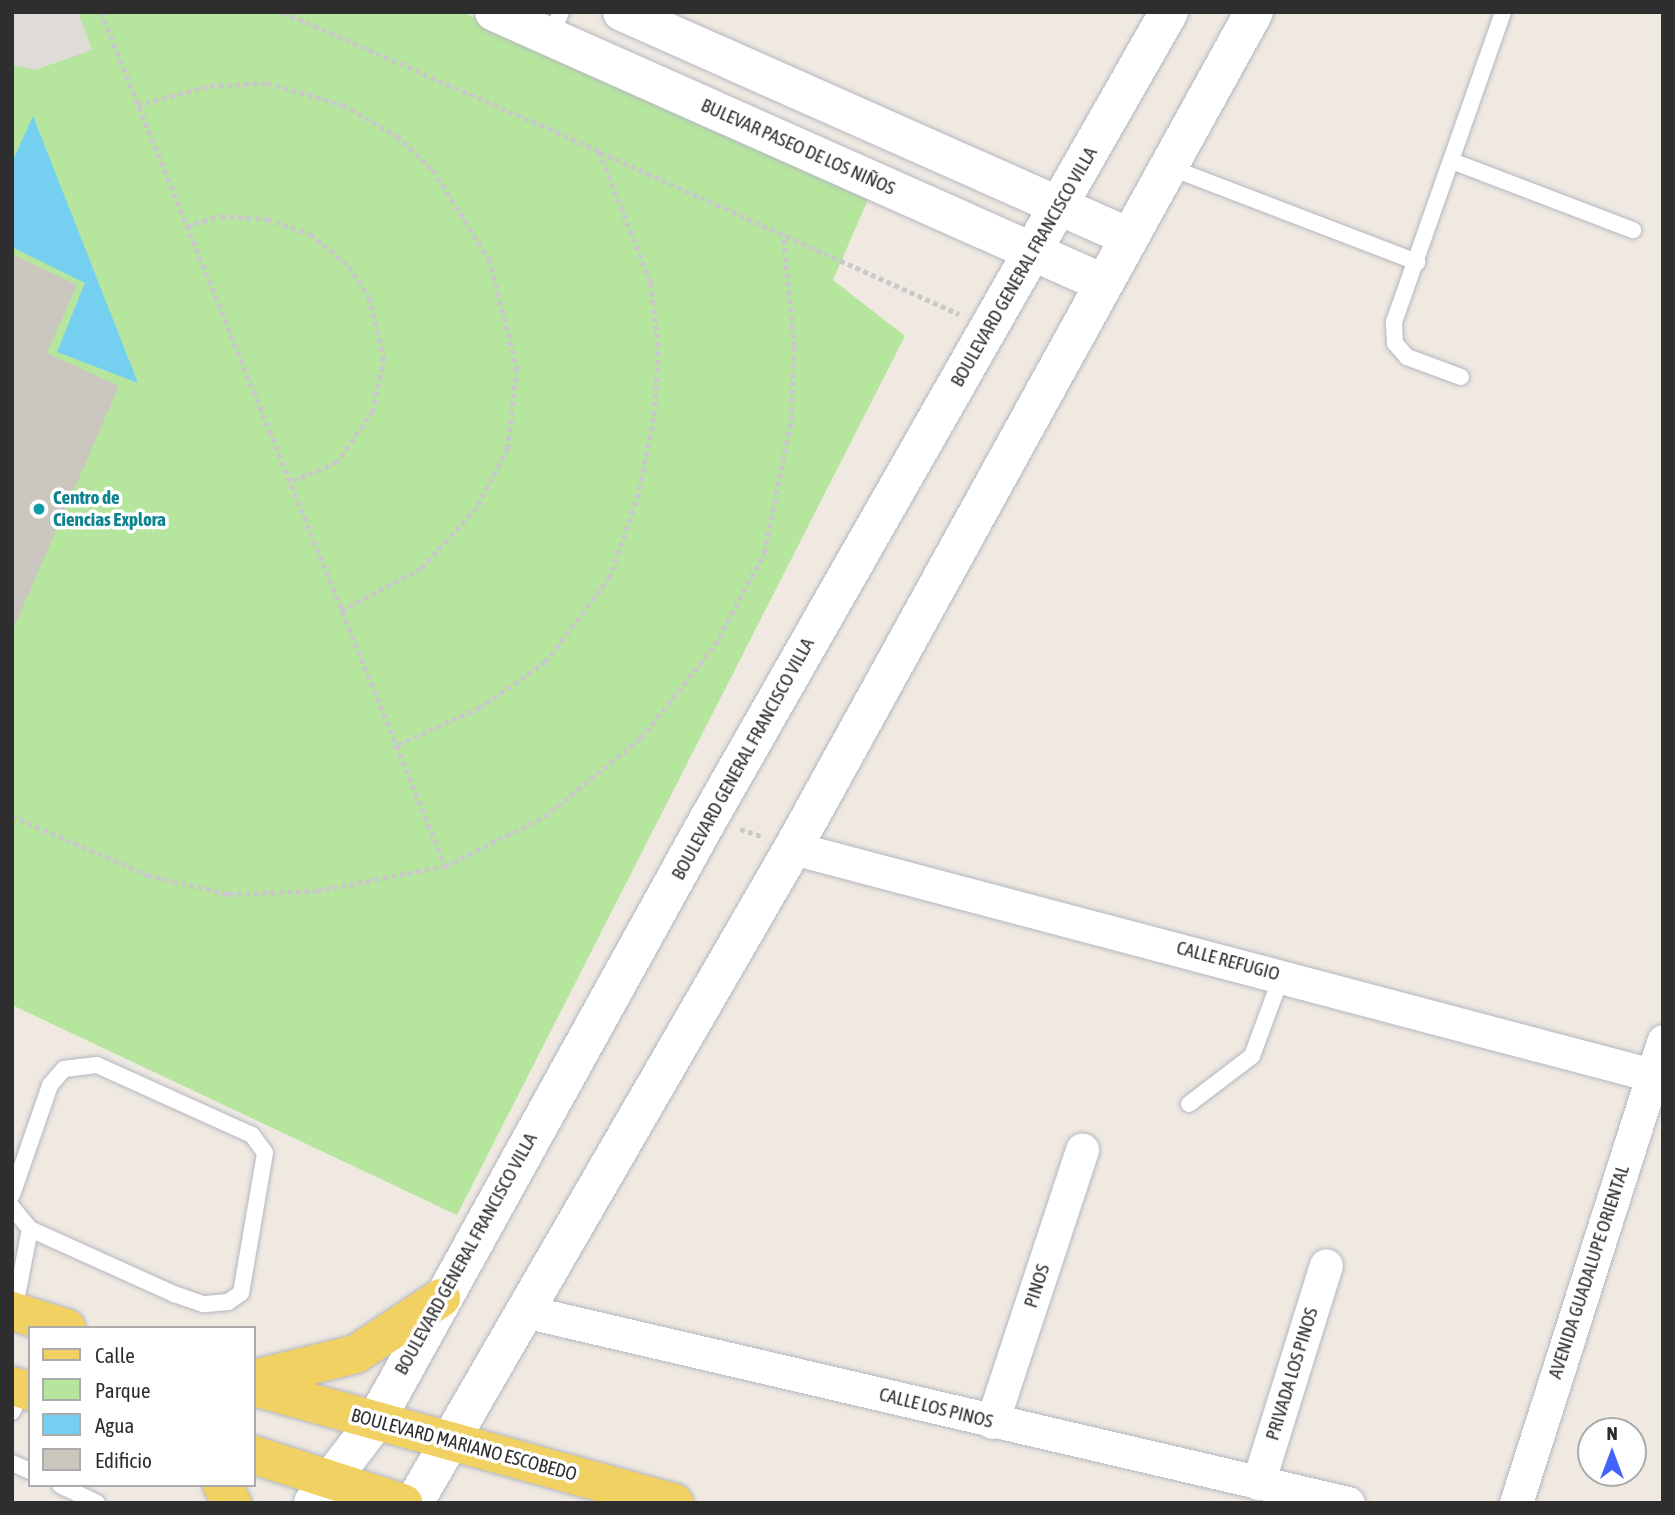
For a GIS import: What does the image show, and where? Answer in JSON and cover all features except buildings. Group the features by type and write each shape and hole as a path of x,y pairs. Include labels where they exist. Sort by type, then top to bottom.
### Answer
{"main road":[{"path":"622,12 1129,237"},
{"name":"BOULEVARD GENERAL FRANCISCO VILLA","path":"320,1491 375,1422 441,1298 709,818 987,327 1061,207 1169,12"},
{"path":"414,1503 452,1442 524,1311 793,848 1254,12"},
{"name":"BULEVAR PASEO DE LOS NIÑOS","path":"533,21 1031,255 1103,283"},
{"path":"256,1379 356,1354 441,1298"},
{"path":"13,1311 60,1326"},
{"name":"BOULEVARD MARIANO ESCOBEDO","path":"256,1388 674,1503"},
{"path":"256,1456 320,1491 403,1503"},
{"path":"223,1487 232,1503"}],"street":[{"name":"CALLE REFUGIO","path":"793,848 1282,975 1657,1077"},
{"name":"AVENIDA GUADALUPE ORIENTAL","path":"1516,1503 1657,1077 1663,1041"},
{"name":"PINOS","path":"992,1422 1082,1150"},
{"name":"PRIVADA LOS PINOS","path":"1258,1483 1326,1265"},
{"name":"CALLE LOS PINOS","path":"524,1311 1348,1503"}],"lane":[{"path":"1461,377 1407,357 1395,343 1394,322 1503,12"},
{"path":"1452,161 1633,230"},
{"path":"1169,167 1417,262"},
{"path":"1189,1104 1252,1056 1282,975"},
{"path":"12,1195 50,1084 64,1069 97,1065 252,1135 265,1153 241,1293 228,1302 203,1304 174,1294 30,1230 12,1207"},
{"path":"13,1311 30,1230"},
{"path":"12,1463 28,1470"},
{"path":"64,1487 97,1503"}],"path":[{"path":"101,12 393,747 445,866"},
{"path":"283,12 599,151 987,327"},
{"path":"137,105 209,86 267,83 343,105 397,136 433,170 489,259 517,368 508,448 477,508 421,569 339,612"},
{"path":"393,747 480,708 546,663 610,577 639,494 659,351 651,283 599,151"},
{"path":"186,226 220,216 267,219 310,234 349,267 369,297 384,358 373,411 337,463 288,483"},
{"path":"12,816 148,875 228,894 316,891 445,866 544,817 640,738 715,645 764,553 791,420 794,346 783,234"},
{"path":"709,818 793,848"}],"green space":[{"name":"Centro de Ciencias Explora","path":"12,12 462,12 870,195 833,280 905,336 457,1215 12,1005"}],"shaded area":[{"path":"12,12 78,12 92,50 35,70 12,65"}],"water":[{"path":"33,116 138,383 57,352 85,283 12,247 12,162"}],"place":[{"name":"Centro de Ciencias Explora","path":"39,509"}]}
